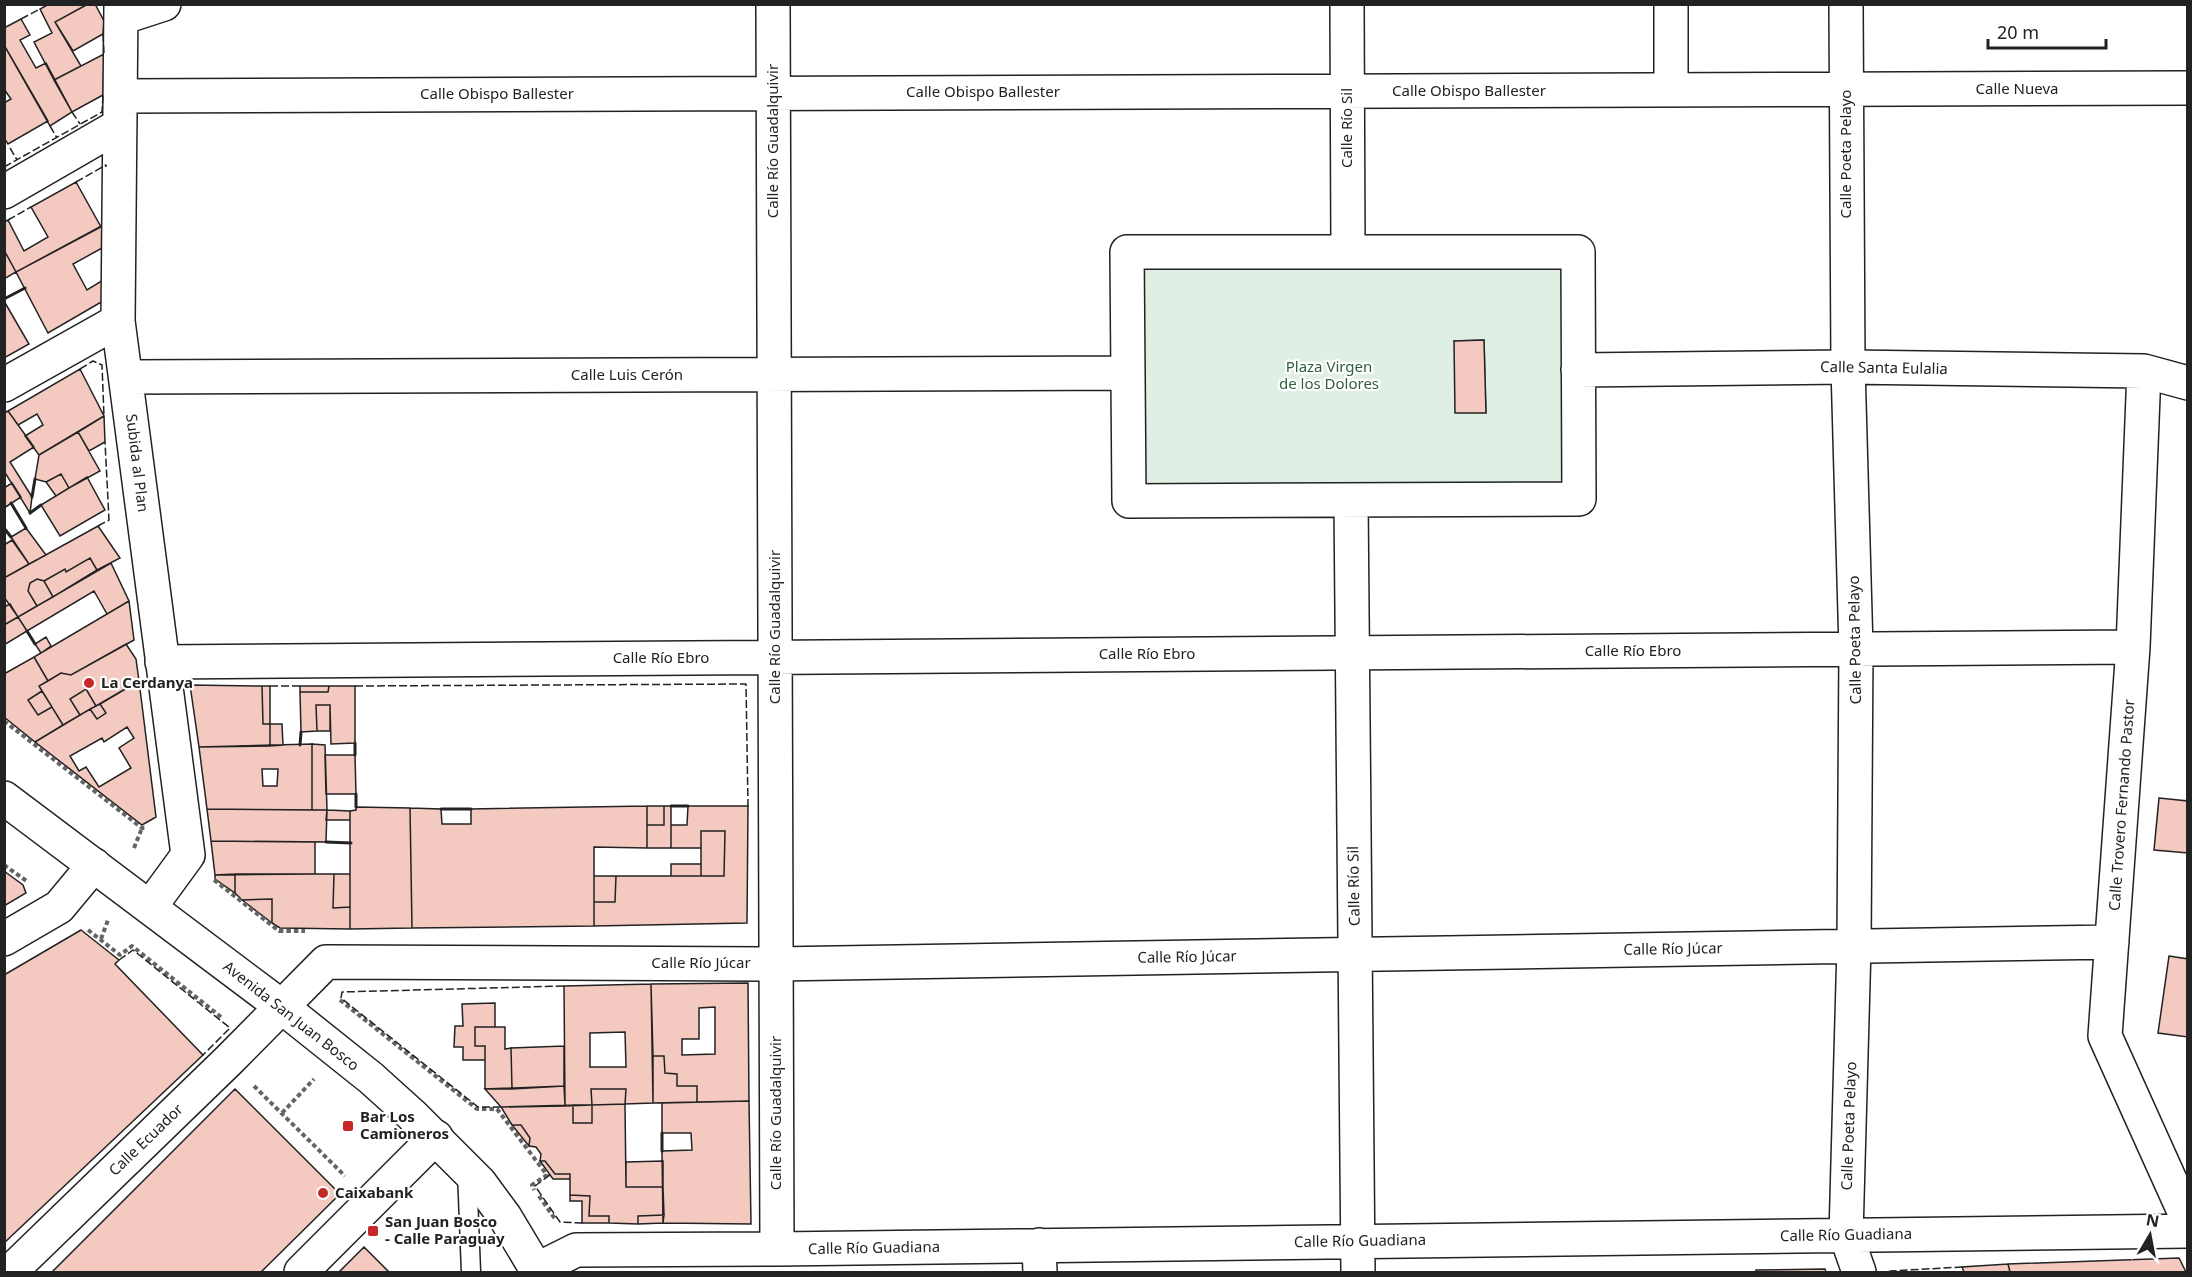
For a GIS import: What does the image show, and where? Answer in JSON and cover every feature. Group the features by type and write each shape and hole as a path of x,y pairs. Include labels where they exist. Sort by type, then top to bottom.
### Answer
{"street":[{"path":"121,11 164,4"},
{"name":"Calle Río Guadalquivir","path":"773,4 777,1249"},
{"name":"Calle Río Sil","path":"1347,4 1348,252"},
{"path":"1671,4 1671,90"},
{"name":"Calle Poeta Pelayo","path":"1846,4 1848,367 1856,649 1854,946 1846,1235 1859,1272"},
{"name":"Subida al Plan","path":"121,11 118,321 188,855 150,907"},
{"name":"Calle Nueva","path":"1846,90 2187,88"},
{"name":"Calle Obispo Ballester","path":"121,110 773,93 1846,90"},
{"path":"4,192 121,110"},
{"path":"1127,252 1578,252 1578,370 1579,499 1129,501 1127,252"},
{"path":"4,386 118,321"},
{"name":"Calle Santa Eulalia","path":"1578,370 1848,367 2144,372 2187,383"},
{"name":"Calle Trovero Fernando Pastor","path":"2144,372 2133,647 2106,1036 2187,1220"},
{"name":"Calle Luis Cerón","path":"126,377 1128,373"},
{"name":"Calle Río Sil","path":"1351,500 1357,1257"},
{"name":"Calle Río Ebro","path":"162,662 2133,647"},
{"name":"Avenida San Juan Bosco","path":"4,798 282,1007 371,1078 436,1137 480,1183 505,1217 537,1271"},
{"path":"4,939 59,907 94,865"},
{"name":"Calle Río Júcar","path":"282,1007 326,962 776,964 2112,942"},
{"name":"Calle Ecuador","path":"10,1272 282,1007"},
{"path":"301,1272 436,1137"},
{"name":"Calle Río Guadiana","path":"537,1271 576,1250 777,1249 1039,1259 1357,1257 1846,1235 2187,1231"}],"lane":[{"path":"467,1169 471,1272"}],"path":[{"path":"4,865 120,955 132,946 226,1020"},
{"path":"229,1060 372,1203"}],"green space":[{"name":"Plaza Virgen de los Dolores","path":"1127,252 1578,252 1579,499 1129,501","holes":["1484,340 1486,413 1454,341"]}],"building":[{"path":"49,4 88,4 55,22 81,66 54,80 34,42 52,33 40,9"},
{"path":"88,4 95,4 104,21 103,34 73,51 55,22"},
{"path":"21,19 30,35 20,40 36,68 46,63 72,112 50,126 4,45 4,28"},
{"path":"4,45 48,121 8,144 4,138 4,103 11,99 4,89"},
{"path":"104,54 103,95 72,112 54,80"},
{"path":"76,182 101,227 16,272 4,250 4,222 8,220 24,251 48,237 31,207"},
{"path":"105,224 104,247 73,264 87,290 103,280 103,301 48,333 16,272"},
{"path":"4,250 16,272 4,279"},
{"path":"4,301 29,344 4,358"},
{"path":"1484,340 1486,413 1455,413 1454,341"},
{"path":"80,369 104,416 39,455 25,436 43,425 37,414 18,425 8,411"},
{"path":"8,411 34,447 10,462 32,497 30,513 4,471 4,413"},
{"path":"104,416 105,442 89,451 78,432"},
{"path":"78,432 100,471 69,488 61,474 46,482 35,479 39,455"},
{"path":"61,474 69,488 56,496 46,482"},
{"path":"87,477 105,510 60,536 41,505"},
{"path":"12,483 21,497 4,508 4,488"},
{"path":"98,526 120,558 97,570 90,558 66,572 65,569 44,581 37,579 30,583 28,591 37,606 18,617 4,597 4,578"},
{"path":"26,528 46,555 29,564 11,537"},
{"path":"12,540 29,564 4,578 4,545"},
{"path":"90,558 97,570 53,597 44,581"},
{"path":"111,563 129,601 107,614 94,591 27,631 18,617"},
{"path":"37,579 44,581 53,597 37,606 28,591 30,583"},
{"path":"129,601 134,640 71,675 61,673 48,681 34,657"},
{"path":"10,604 18,617 4,625 4,607"},
{"path":"18,617 27,631 4,645 4,625"},
{"path":"46,637 51,646 41,653 35,644"},
{"name":"La Cerdanya","path":"126,644 136,659 139,681 96,706 86,689 70,699 80,715 63,725 39,686 61,673 71,675"},
{"path":"34,657 48,681 39,686 42,691 28,700 38,715 52,707 63,725 35,742 4,717 4,674"},
{"path":"139,681 156,817 142,825 35,742 90,709 97,719 106,713 100,704","holes":["127,727 134,738 119,748 131,768 99,787 86,767 79,771 70,756 102,738 104,742"]},
{"path":"190,685 262,686 263,724 270,724 270,746 199,747"},
{"path":"262,686 270,686 270,724 263,724"},
{"path":"300,686 329,686 328,692 300,692"},
{"path":"329,686 355,686 355,743 331,744 330,705 316,705 317,731 301,732 300,692 328,692"},
{"path":"86,689 96,706 80,715 70,699"},
{"path":"42,691 52,707 38,715 28,700"},
{"path":"100,704 106,713 97,719 90,709"},
{"path":"316,705 330,705 330,731 317,731"},
{"path":"270,724 282,724 283,745 270,746"},
{"path":"312,744 312,810 207,809 199,747","holes":["262,769 278,769 277,786 263,786"]},
{"path":"312,744 325,745 327,810 312,810"},
{"path":"325,755 355,755 356,794 326,794"},
{"path":"2159,798 2188,801 2188,853 2154,850"},
{"path":"647,806 647,848 594,847 594,926 412,928 410,808 441,809 442,824 471,824 471,809"},
{"path":"647,806 664,806 664,825 647,825"},
{"path":"664,806 671,806 671,848 647,848 647,825 664,825"},
{"path":"688,806 748,806 747,923 594,926 594,902 615,902 616,876 724,876 725,831 701,831 701,848 671,848 671,825 687,825"},
{"path":"356,807 410,808 412,928 350,929 350,811 356,810"},
{"path":"207,809 327,810 326,842 211,841"},
{"path":"327,810 350,811 350,820 326,820"},
{"path":"701,831 725,831 724,876 701,876"},
{"path":"211,841 315,842 315,874 215,875"},
{"path":"671,864 701,864 701,876 671,876"},
{"path":"4,871 23,885 26,893 4,906"},
{"path":"235,874 334,874 333,908 350,907 350,929 280,928 272,923 272,899 242,900 235,893"},
{"path":"235,874 235,893 215,879 215,875"},
{"path":"334,874 350,874 350,907 333,908"},
{"path":"594,876 616,876 615,902 594,902"},
{"path":"272,899 272,923 242,900"},
{"path":"81,930 119,960 115,964 203,1055 4,1243 4,975"},
{"path":"2169,956 2188,959 2188,1037 2158,1033"},
{"path":"748,983 749,1101 697,1102 697,1086 677,1086 677,1074 665,1073 664,1056 653,1056 651,984","holes":["715,1007 715,1054 682,1055 682,1039 699,1039 699,1008"]},
{"path":"651,984 653,1103 625,1104 626,1089 591,1089 592,1105 565,1106 564,986","holes":["625,1032 626,1067 590,1067 590,1033"]},
{"path":"495,1003 495,1027 475,1027 475,1046 485,1046 485,1060 463,1060 463,1047 454,1047 455,1026 463,1026 462,1004"},
{"path":"475,1027 505,1027 505,1049 511,1048 512,1089 485,1089 485,1046 475,1046"},
{"path":"564,1046 564,1086 512,1089 511,1048"},
{"path":"653,1056 664,1056 665,1073 677,1074 677,1086 697,1086 697,1102 653,1103"},
{"path":"564,1086 565,1106 501,1107 485,1089"},
{"path":"235,1089 340,1194 261,1272 52,1272"},
{"path":"591,1089 626,1089 625,1104 592,1105"},
{"path":"749,1101 751,1224 663,1223 662,1151 692,1150 691,1133 662,1133 662,1103"},
{"path":"625,1104 626,1187 663,1187 664,1215 638,1216 638,1224 609,1223 609,1216 589,1216 590,1196 570,1195 570,1174 555,1174 545,1161 540,1161 541,1154 536,1147 529,1146 530,1138 521,1125 512,1125 501,1107 573,1105 573,1123 592,1123 592,1105"},
{"path":"573,1105 592,1105 592,1123 573,1123"},
{"path":"512,1125 521,1125 530,1138 529,1146"},
{"path":"540,1161 545,1161 555,1174 570,1174 570,1179 553,1179"},
{"path":"663,1161 663,1187 626,1187 626,1162"},
{"path":"570,1195 590,1196 589,1216 609,1216 609,1223 582,1223 582,1201 570,1201"},
{"path":"664,1215 663,1223 638,1224 638,1216"},
{"path":"364,1247 389,1272 339,1272"},
{"path":"2179,1258 2186,1272 2010,1272 2008,1264"},
{"path":"2008,1264 2010,1272 1964,1272 1962,1267"},
{"path":"1825,1269 1826,1272 1756,1272 1756,1270"}],"fence":[{"path":"21,19 40,9"},
{"path":"103,34 104,54"},
{"path":"4,167 102,112 103,95"},
{"path":"72,112 80,124"},
{"path":"50,126 57,138"},
{"path":"10,148 17,160"},
{"path":"76,182 106,165 106,167"},
{"path":"8,220 31,207"},
{"path":"80,369 93,361 102,365 104,416"},
{"path":"98,526 109,520 105,442"},
{"path":"355,686 746,684 748,806"},
{"path":"270,686 300,686"},
{"path":"119,960 133,950 230,1028 203,1055"},
{"path":"501,1107 478,1107 341,998 342,992 564,986"},
{"path":"550,1175 535,1186 560,1222 582,1223"},
{"path":"1891,1272 1962,1267"}],"wall":[{"path":"4,299 25,288"},
{"path":"32,497 35,479"},
{"path":"11,503 26,528"},
{"path":"30,513 41,505"},
{"path":"4,528 11,537"},
{"path":"27,631 35,644"},
{"path":"300,745 301,732"},
{"path":"355,743 355,755"},
{"path":"356,794 356,807"},
{"path":"671,806 688,806"},
{"path":"441,809 471,809"},
{"path":"326,842 351,843"},
{"path":"662,1133 662,1151"}],"place":[{"name":"La Cerdanya","path":"89,683"},
{"name":"Bar Los Camioneros","path":"348,1126"},
{"name":"Caixabank","path":"323,1193"},
{"name":"San Juan Bosco - Calle Paraguay","path":"373,1231"}]}
